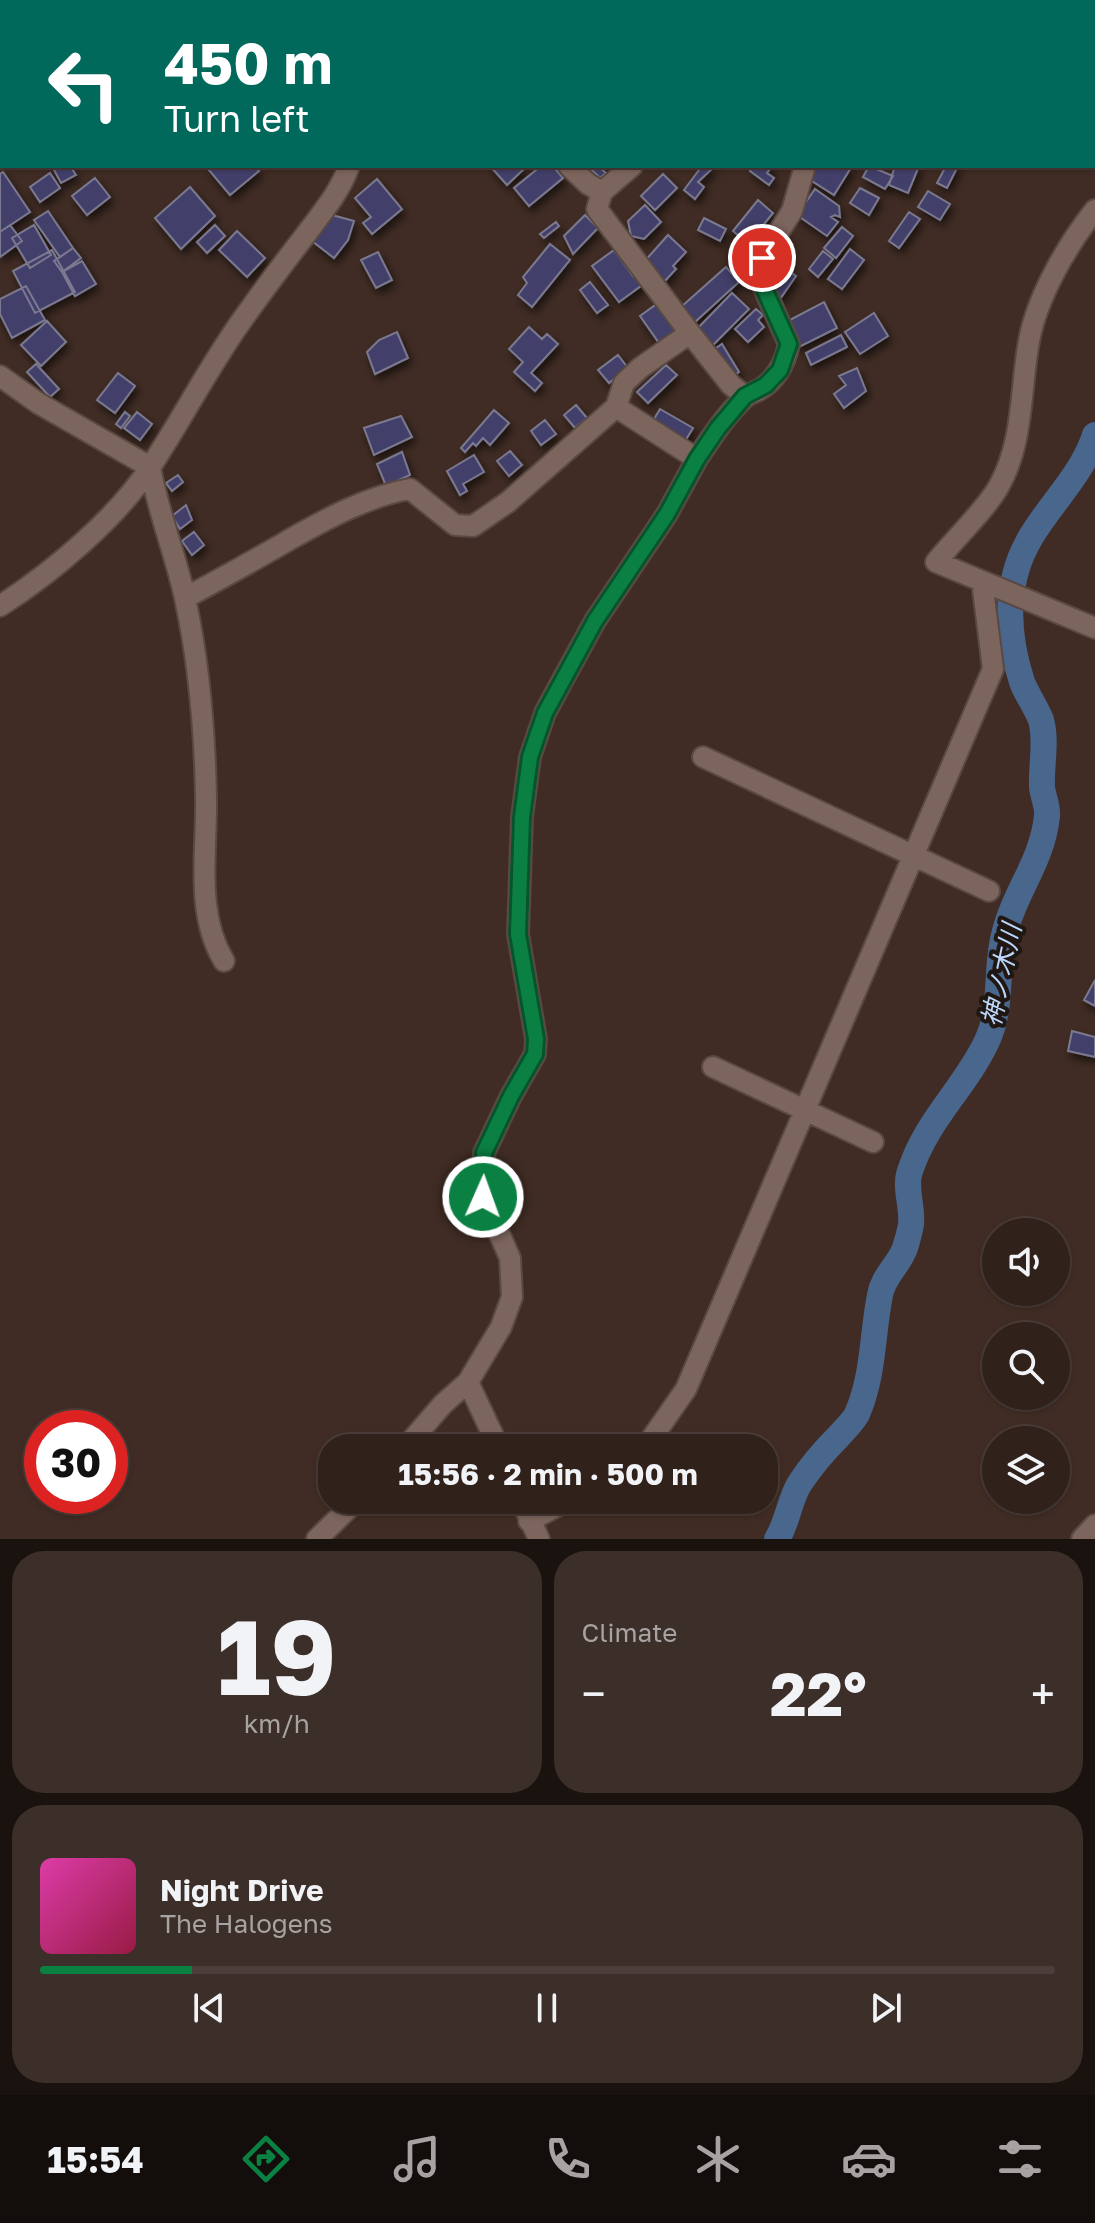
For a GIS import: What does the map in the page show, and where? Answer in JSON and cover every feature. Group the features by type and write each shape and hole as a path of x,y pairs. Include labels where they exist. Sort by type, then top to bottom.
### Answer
{"street":[{"path":"0,606 20,593 123,502 150,467 211,365 321,214 348,168"},
{"path":"571,168 602,192"},
{"path":"630,168 602,192 597,209 731,385 745,396"},
{"path":"417,1434 443,1404 468,1382 501,1327 512,1297 510,1258 483,1197 482,1176 484,1153 535,1054 536,1039 518,934 522,817 530,757 545,713 595,621 667,514 697,459 745,396 766,385 780,370 787,356 789,344 757,267 792,211 804,168"},
{"path":"1095,210 1074,236 1038,311 1029,339 1018,437 999,487 936,562 1095,628"},
{"path":"185,598 309,528 384,493 410,489 455,525 473,526 508,502 616,407 624,383 640,368 690,333"},
{"path":"0,376 38,403 150,467 185,598 198,675 206,799 203,863 208,915 224,961"},
{"path":"616,407 697,459"},
{"path":"655,1434 686,1389 993,669 982,581"},
{"path":"703,757 989,891"},
{"path":"713,1067 873,1142"},
{"path":"468,1382 492,1434"},
{"path":"317,1539 343,1514"},
{"path":"534,1530 553,1514"},
{"path":"1082,1539 1095,1525"}],"building":[{"path":"53,168 71,168 76,175 61,183"},
{"path":"256,168 259,171 230,195 208,169"},
{"path":"492,168 524,169 507,185"},
{"path":"539,168 555,168 563,178 529,206 514,188"},
{"path":"574,168 600,168 606,173 600,178 592,170 583,178"},
{"path":"700,168 713,168 698,182 704,187 695,199 684,190"},
{"path":"752,168 771,168 767,173 774,178 769,185 750,171"},
{"path":"814,168 851,168 834,195 807,178"},
{"path":"868,168 893,176 885,189 863,177"},
{"path":"894,168 918,168 908,193 889,185"},
{"path":"945,168 957,168 947,188 937,183"},
{"path":"3,172 30,212 0,232 0,174"},
{"path":"50,173 60,188 40,202 30,187"},
{"path":"663,174 677,188 655,210 641,196"},
{"path":"95,178 110,197 87,215 72,196"},
{"path":"377,179 402,209 372,234 363,223 371,217 355,198"},
{"path":"190,187 215,216 181,249 155,218"},
{"path":"860,188 879,198 869,215 850,203"},
{"path":"815,189 839,206 840,217 831,217 838,222 827,236 797,215"},
{"path":"928,191 950,204 940,220 918,207"},
{"path":"758,200 773,213 748,244 733,231"},
{"path":"645,205 661,222 644,239 631,236 628,221"},
{"path":"48,211 73,248 60,257 34,220"},
{"path":"909,212 920,219 899,248 889,241"},
{"path":"332,215 354,221 348,240 334,258 312,241"},
{"path":"585,215 598,228 573,254 564,236"},
{"path":"704,218 726,229 720,241 698,230"},
{"path":"556,222 559,226 544,238 540,234"},
{"path":"10,225 22,241 0,257 0,232"},
{"path":"34,225 51,255 30,268 12,238"},
{"path":"215,225 225,236 207,253 197,242"},
{"path":"842,227 853,236 836,258 824,248"},
{"path":"237,231 265,258 247,277 219,250"},
{"path":"668,235 686,252 664,282 643,263"},
{"path":"550,244 570,260 532,307 518,295 527,283 523,277"},
{"path":"73,248 81,258 62,272 54,261"},
{"path":"850,249 864,260 842,289 828,279"},
{"path":"52,250 75,292 35,313 13,271"},
{"path":"614,250 633,276 639,274 645,283 619,302 592,266"},
{"path":"823,251 833,259 818,277 809,269"},
{"path":"378,252 392,280 376,288 361,260"},
{"path":"82,261 96,284 75,296 62,272"},
{"path":"726,267 739,282 695,322 681,307"},
{"path":"783,267 796,276 780,299 767,290"},
{"path":"590,282 608,305 597,313 580,290"},
{"path":"26,286 45,320 12,338 0,314 0,299"},
{"path":"732,293 749,309 712,346 696,330"},
{"path":"824,302 837,328 799,347 786,322"},
{"path":"658,303 677,330 659,343 640,316"},
{"path":"756,309 763,315 758,320 764,327 748,342 735,329"},
{"path":"874,313 888,336 860,354 845,332"},
{"path":"47,321 66,342 41,366 21,345"},
{"path":"529,327 542,339 547,334 558,344 531,373 542,383 535,391 514,372 523,362 509,349"},
{"path":"397,332 408,358 375,374 367,352 379,340"},
{"path":"841,335 847,347 811,365 806,353"},
{"path":"722,344 739,372 729,379 712,351"},
{"path":"618,355 628,368 609,383 598,370"},
{"path":"36,364 59,389 50,397 27,372"},
{"path":"666,365 677,375 648,403 637,392"},
{"path":"857,368 866,391 844,408 834,394 846,385 839,376"},
{"path":"118,373 135,386 115,413 97,400"},
{"path":"576,405 587,418 575,428 564,415"},
{"path":"660,409 693,428 684,443 651,424"},
{"path":"494,410 509,423 490,445 483,438 465,452 461,448"},
{"path":"125,412 130,416 121,428 116,424"},
{"path":"137,412 152,424 140,440 124,428"},
{"path":"401,416 412,437 374,455 364,428"},
{"path":"545,420 556,434 541,445 531,431"},
{"path":"510,451 522,465 509,476 497,461"},
{"path":"402,452 410,475 386,486 377,464"},
{"path":"474,455 484,472 463,484 467,491 460,495 447,471"},
{"path":"178,475 183,482 172,491 166,483"},
{"path":"186,505 192,520 180,529 172,516"},
{"path":"194,532 204,545 192,555 182,541"},
{"path":"1095,980 1095,1006 1084,1000"},
{"path":"1072,1031 1095,1037 1095,1057 1068,1051"}],"waterway":[{"name":"神ノ木川","path":"777,1539 800,1483 857,1414 870,1370 882,1288 905,1248 910,1230 910,1171 926,1135 978,1058 992,1028 1004,935 1040,848 1047,816 1042,787 1043,728 1022,682 1015,656 1010,615 1012,588 1021,555 1077,472 1095,435"}],"route":[{"path":"483,1197 484,1153 535,1054 536,1039 518,934 522,817 530,757 545,713 595,621 667,514 697,459 745,396 766,385 780,370 787,356 789,344 758,275 757,267 762,258"}]}
